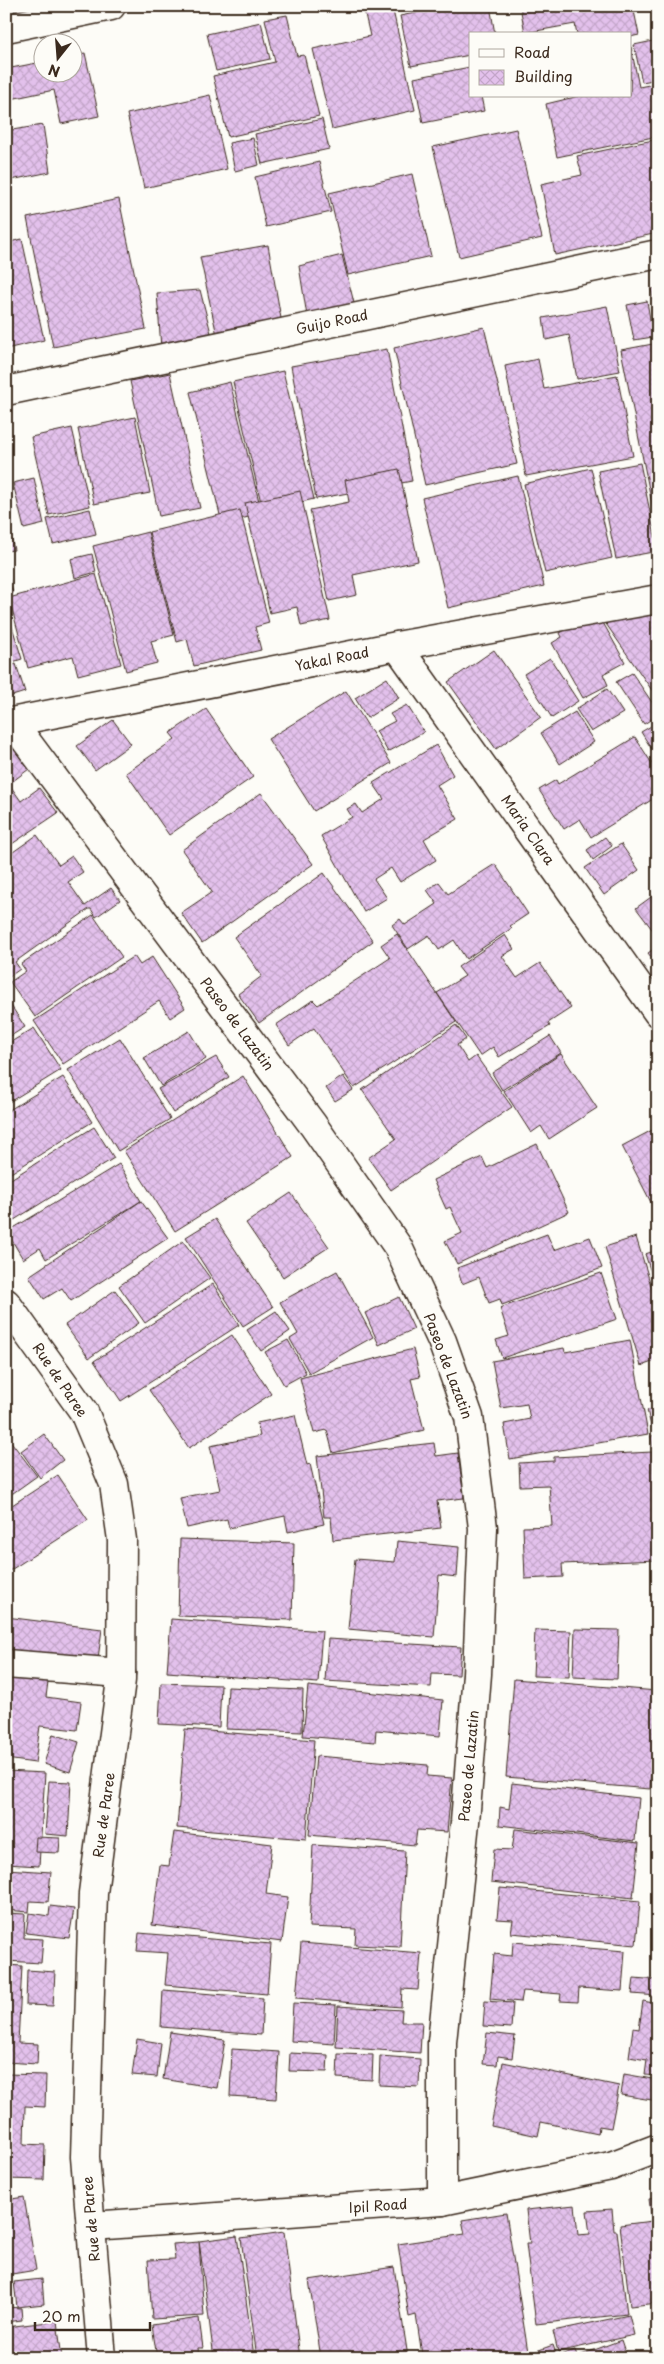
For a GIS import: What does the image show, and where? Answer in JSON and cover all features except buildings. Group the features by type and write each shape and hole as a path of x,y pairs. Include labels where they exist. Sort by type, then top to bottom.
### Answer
{"street":[{"path":"6,28 111,6"},
{"name":"Guijo Road","path":"6,390 658,254"},
{"name":"Yakal Road","path":"9,722 398,646 658,599"},
{"name":"Maria Clara","path":"398,646 658,1013"},
{"name":"Paseo de Lazatin","path":"9,722 313,1125 398,1247 442,1341 470,1417 484,1528 476,1684 465,1822 442,2042 442,2201"},
{"name":"Rue de Paree","path":"6,1303 84,1412 114,1484 122,1540 120,1673 116,1730 93,1893 85,2157 102,2358"},
{"path":"6,1664 120,1673"},
{"name":"Ipil Road","path":"92,2226 442,2201 611,2166 658,2148"}]}
